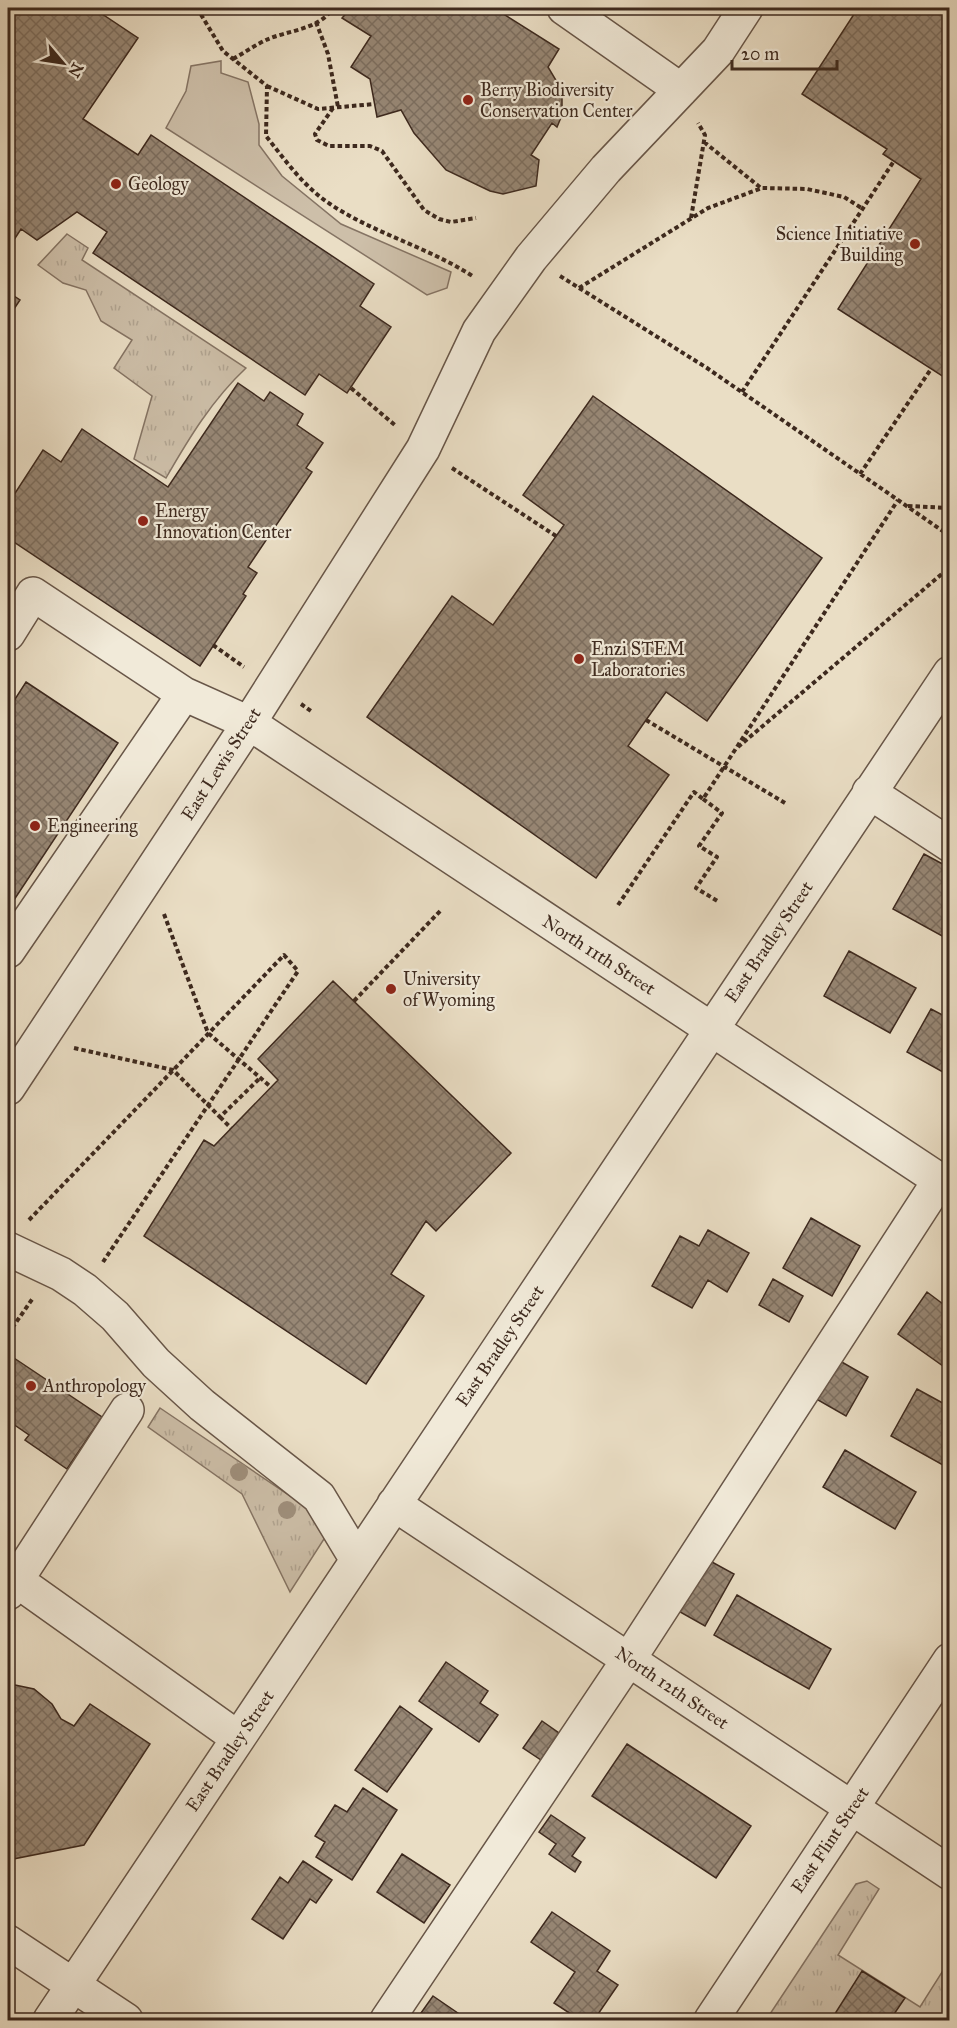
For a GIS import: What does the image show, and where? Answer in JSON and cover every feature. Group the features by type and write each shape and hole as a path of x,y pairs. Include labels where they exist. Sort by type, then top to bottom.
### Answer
{"street":[{"path":"564,8 681,90"},
{"name":"East Lewis Street","path":"8,1088 249,723 430,438 478,331 531,258 606,169 718,51 746,8"},
{"name":"North 11th Street","path":"8,634 33,594 184,694 249,723 944,1184"},
{"name":"East Bradley Street","path":"50,2020 950,672"},
{"path":"8,951 184,694"},
{"path":"869,792 950,845"},
{"path":"387,2020 944,1184"},
{"path":"16,1237 53,1270 85,1290 115,1317 156,1363 202,1406 319,1497 357,1560"},
{"path":"127,1410 19,1591 238,1737"},
{"name":"North 12th Street","path":"394,1504 950,1873"},
{"name":"East Flint Street","path":"711,2020 950,1660"},
{"path":"8,1942 126,2020"}],"path":[{"path":"197,8 223,51 267,86 318,109 374,104"},
{"path":"233,59 267,39 316,22 333,8"},
{"path":"316,22 328,54 335,107 315,134 316,140 329,146 370,146 382,151 424,210 439,219 451,222 476,218"},
{"path":"267,86 266,136 298,176 328,203 370,227 449,261"},
{"path":"681,90 705,135 691,218"},
{"path":"704,142 762,188"},
{"path":"742,392 894,161"},
{"path":"579,288 708,208 762,188 807,189 844,197 863,209"},
{"path":"531,258 742,392 950,536"},
{"path":"860,474 931,369"},
{"path":"703,799 898,500"},
{"path":"906,506 950,508"},
{"path":"734,750 950,567"},
{"path":"213,645 234,660"},
{"path":"646,720 785,803"},
{"path":"618,905 694,792 722,813 699,846 717,857 696,888 719,902"},
{"path":"149,873 208,1034 271,1087"},
{"path":"354,1001 442,909"},
{"path":"16,1237 284,955 298,970 85,1290"},
{"path":"39,1041 173,1070 231,1128"},
{"path":"220,1117 260,1078"},
{"path":"8,1335 53,1270"}],"green space":[{"path":"221,61 221,73 248,82 259,124 259,145 282,176 341,224 451,272 447,288 427,295 166,128 186,91 191,66"},
{"path":"67,234 88,248 82,260 246,368 212,406 166,478 134,459 152,396 114,368 132,340 101,321 86,290 63,283 38,265"},
{"path":"160,1408 333,1525 290,1592 242,1494 148,1427"},
{"path":"867,1881 879,1889 838,1955 920,2007 949,1961 949,2020 766,2020 856,1884"}],"building":[{"name":"Geology","path":"8,8 93,8 138,38 83,119 138,155 151,135 374,284 360,306 391,327 347,393 319,374 305,395 93,253 107,232 77,212 37,240 21,229 8,249"},
{"name":"Berry Biodiversity Conservation Center","path":"351,8 494,8 559,49 548,67 557,82 562,97 562,115 557,127 552,123 531,155 539,160 536,186 503,194 490,191 446,170 414,133 401,110 377,117 370,79 351,67 371,36 342,18"},
{"name":"Science Initiative Building","path":"858,8 950,8 950,381 838,309 921,179 883,154 887,149 802,94"},
{"path":"8,292 20,300 8,318"},
{"name":"Energy Innovation Center","path":"238,383 264,401 270,392 303,414 297,425 323,443 306,468 312,472 248,567 257,573 243,594 246,596 200,666 8,538 8,504 43,450 61,462 82,429 168,487"},
{"name":"Enzi STEM Laboratories","path":"593,396 822,558 707,721 666,692 646,720 628,746 669,775 596,878 367,717 452,596 493,625 564,525 523,495"},
{"name":"Engineering","path":"26,682 118,743 8,909 8,710"},
{"path":"924,854 950,868 950,927 944,937 893,909"},
{"path":"849,951 916,988 890,1033 824,996"},
{"path":"333,981 511,1153 436,1231 426,1221 391,1274 424,1296 366,1384 144,1236 204,1140 214,1146 278,1080 258,1059"},
{"path":"931,1009 950,1019 950,1076 907,1052"},
{"path":"811,1218 860,1246 832,1296 783,1268"},
{"path":"708,1230 749,1253 727,1292 708,1280 692,1308 652,1286 680,1236 699,1246"},
{"path":"773,1279 803,1296 789,1322 759,1305"},
{"path":"927,1292 943,1304 950,1295 950,1358 943,1366 898,1334"},
{"name":"Anthropology","path":"8,1354 102,1417 67,1469 25,1440 29,1435 13,1424 8,1432"},
{"path":"833,1357 868,1377 846,1416 811,1396"},
{"path":"917,1389 950,1407 950,1469 891,1436"},
{"path":"845,1450 916,1492 895,1529 823,1487"},
{"path":"701,1556 734,1574 705,1626 673,1608"},
{"path":"737,1595 831,1649 809,1689 714,1635"},
{"path":"446,1662 488,1691 480,1703 498,1715 479,1742 419,1701"},
{"path":"8,1686 34,1689 52,1704 61,1719 74,1726 90,1704 150,1744 84,1845 8,1860"},
{"path":"400,1706 432,1729 387,1792 355,1770"},
{"path":"542,1721 559,1733 541,1760 523,1748"},
{"path":"627,1744 751,1826 716,1878 592,1796"},
{"path":"363,1788 397,1810 352,1880 316,1857 325,1842 315,1836 335,1805 347,1812"},
{"path":"551,1815 585,1838 572,1856 581,1862 575,1872 549,1854 556,1844 539,1832"},
{"path":"402,1854 450,1885 424,1923 377,1892"},
{"path":"303,1861 332,1880 316,1903 310,1899 283,1939 252,1919 280,1877 288,1883"},
{"path":"552,1912 610,1951 597,1971 618,1985 594,2020 580,2020 554,2003 575,1972 531,1942"},
{"path":"862,1971 905,1998 890,2020 831,2020"},
{"path":"433,1996 468,2020 416,2020"},
{"path":"528,2014 538,2020 524,2020"}],"place":[{"name":"Berry Biodiversity Conservation Center","path":"468,100"},
{"name":"Geology","path":"116,184"},
{"name":"Science Initiative Building","path":"915,244"},
{"name":"Energy Innovation Center","path":"143,521"},
{"name":"Enzi STEM Laboratories","path":"579,659"},
{"name":"Engineering","path":"35,826"},
{"name":"University of Wyoming","path":"391,989"},
{"name":"Anthropology","path":"31,1386"}]}
